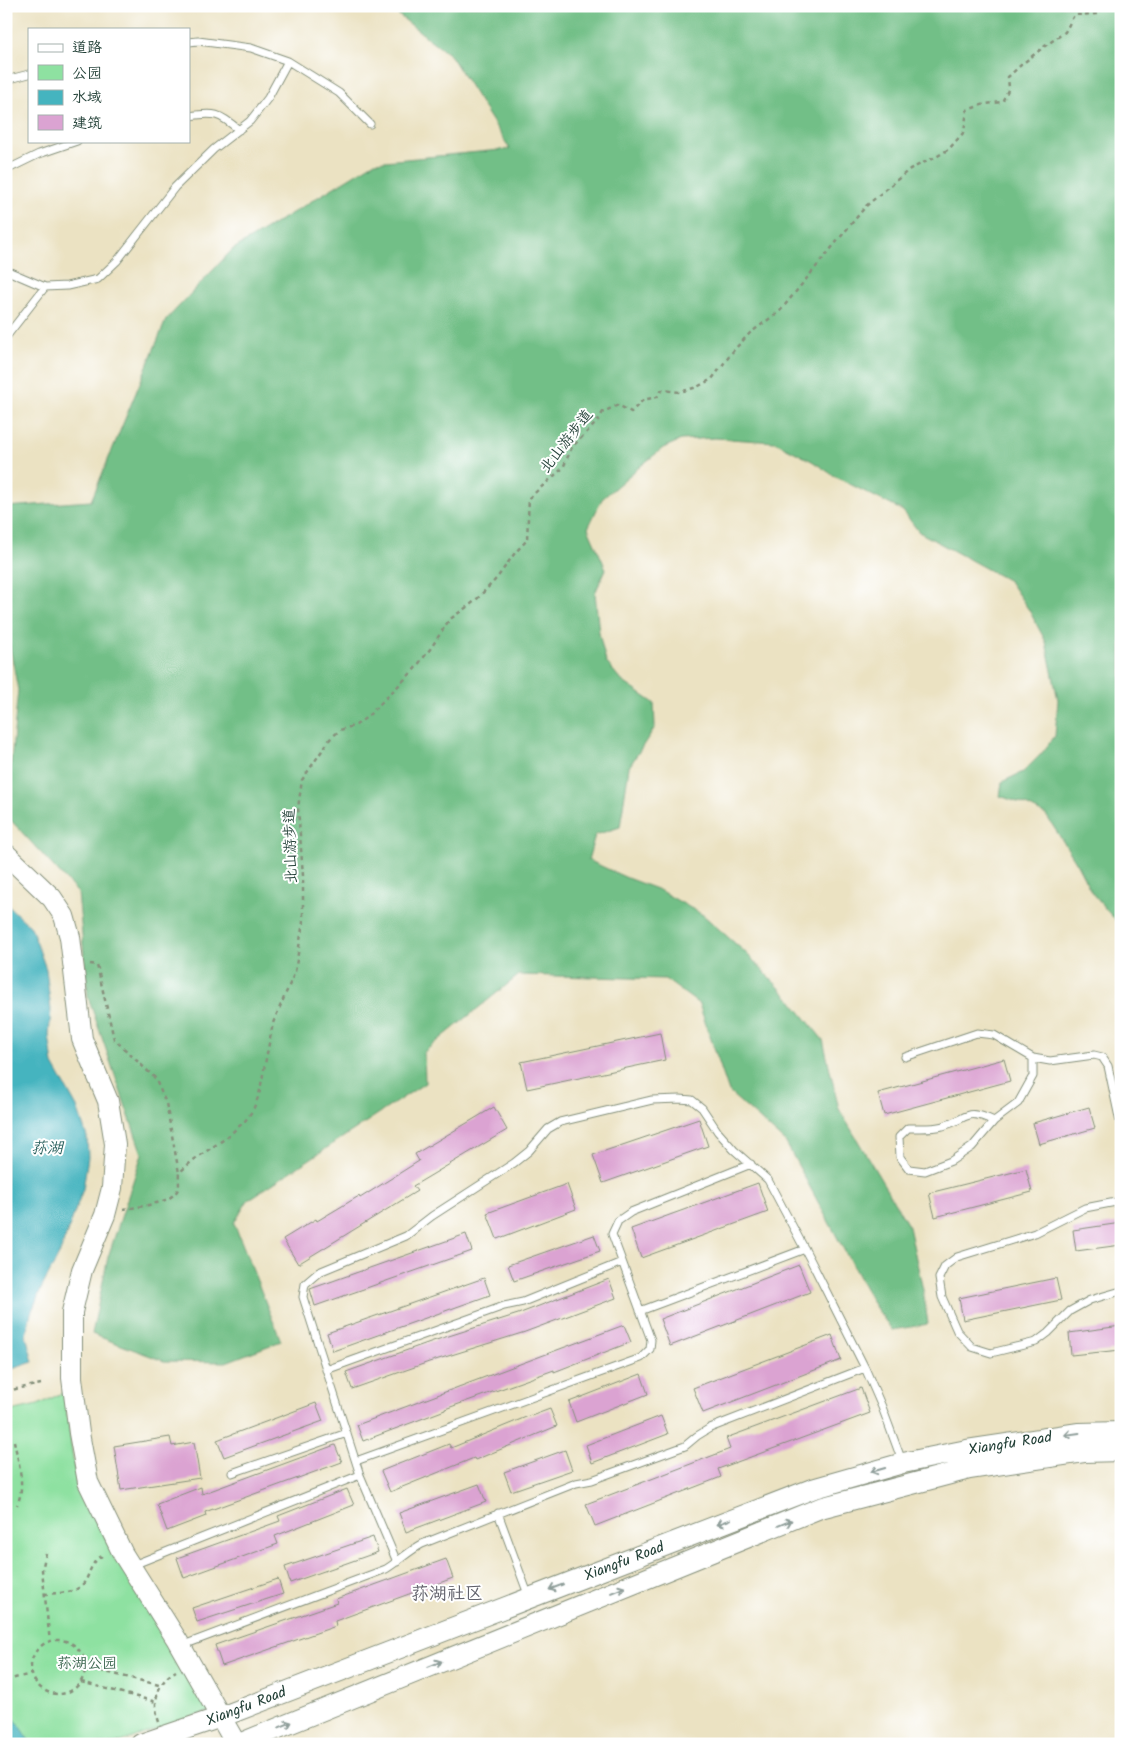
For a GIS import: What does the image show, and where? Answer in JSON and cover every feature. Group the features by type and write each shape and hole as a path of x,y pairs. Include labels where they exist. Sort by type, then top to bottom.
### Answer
{"main road":[{"path":"6,854 52,898 64,916 70,937 82,1038 108,1101 115,1144 112,1188 105,1215 82,1270 72,1312 72,1378 88,1482 120,1548 238,1744"},
{"name":"Xiangfu Road","path":"141,1744 221,1717 812,1489 902,1463 967,1450 1079,1433 1121,1432"},
{"name":"Xiangfu Road","path":"238,1744 820,1508 969,1469 1084,1452 1121,1451"}],"lane":[{"path":"190,42 198,41 251,48 288,61 339,93 370,124"},
{"path":"6,269 45,287 67,286 98,279 117,261 175,186 214,149 250,122 268,98 288,61"},
{"path":"6,80 28,74"},
{"path":"190,116 216,113 226,118 240,130"},
{"path":"6,170 40,154 74,142"},
{"path":"6,338 45,287"},
{"path":"905,1058 977,1033 994,1035 1033,1058 1050,1061 1094,1055 1102,1057 1108,1066 1121,1127"},
{"path":"994,1121 979,1114 965,1116 943,1127 908,1128 899,1137 900,1157 909,1169 925,1171 951,1161 972,1147 994,1121 1018,1103 1033,1076 1033,1058"},
{"path":"397,1562 360,1475 346,1433 303,1297 305,1284 319,1272 406,1236 432,1216 514,1163 548,1129 560,1122 652,1100 692,1100 702,1108 718,1132 734,1150 768,1180 865,1368 882,1407 902,1463"},
{"path":"356,1461 641,1358 650,1349 651,1340 612,1234 618,1221 631,1212 751,1164"},
{"path":"1121,1201 1085,1208 1036,1234 957,1257 945,1266 939,1278 942,1297 957,1331 972,1347 991,1353 1036,1342 1070,1311 1090,1300 1121,1291"},
{"path":"640,1311 805,1250"},
{"path":"326,1370 504,1306 523,1302 622,1262"},
{"path":"185,1654 386,1568 422,1544 576,1483 592,1480 685,1446 710,1428 865,1368"},
{"path":"232,1473 346,1433"},
{"path":"130,1565 360,1475"},
{"path":"498,1513 530,1598"}],"path":[{"name":"北山游步道","path":"179,1174 192,1161 226,1138 245,1122 253,1110 259,1095 273,1023 296,972 303,922 303,876 298,808 302,780 330,739 340,730 356,725 367,717 413,671 449,620 476,601 497,578 527,540 529,498 563,468 572,447 597,422 603,412 618,405 631,412 644,400 657,397 662,390 680,392 697,387 712,379 734,350 750,333 780,311 866,206 910,169 949,149 964,132 967,110 985,104 1002,102 1009,88 1008,78 1021,65 1066,32 1074,15 1097,14 1104,6"},
{"path":"73,964 97,965 114,1038 155,1078 166,1103 179,1174 178,1189 171,1198 105,1215"},
{"path":"6,1391 41,1384"},
{"path":"14,1441 21,1478 21,1498 17,1505"},
{"path":"44,1594 67,1592 80,1587 87,1577 92,1563 98,1558 120,1548"},
{"path":"46,1553 42,1570 50,1642"},
{"path":"62,1640 69,1642 81,1652 85,1667 81,1682 69,1692 53,1694 39,1687 32,1674 31,1667 35,1653 40,1647 50,1642 62,1640"},
{"path":"164,1736 158,1718 156,1702 160,1685 185,1654"},
{"path":"85,1667 160,1685"},
{"path":"6,1680 32,1674"},
{"path":"81,1682 156,1702"}],"green space":[{"path":"387,6 1121,6 1121,927 1092,893 1075,860 1046,815 1026,805 1000,796 1002,782 1023,772 1042,753 1055,736 1058,700 1046,642 1029,610 1009,581 919,532 903,511 836,477 812,461 775,442 715,438 681,440 663,448 602,499 588,528 606,569 595,593 599,633 606,662 622,681 654,703 655,727 629,767 620,827 595,835 588,860 659,890 703,915 746,953 790,999 823,1040 839,1109 909,1227 923,1290 928,1324 892,1330 874,1305 786,1143 729,1092 699,1004 665,979 519,975 424,1052 425,1083 248,1200 234,1223 281,1341 226,1362 164,1361 92,1334 108,1257 142,1154 88,997 78,893 6,815 18,690 6,625 6,507 91,501 166,320 232,250 375,162 510,149 451,56"},
{"name":"荪湖公园","path":"64,1392 77,1490 210,1711 115,1744 6,1744 6,1412 38,1405"}],"water":[{"name":"荪湖","path":"6,904 31,927 46,969 51,1010 49,1035 53,1064 77,1107 87,1137 88,1157 83,1189 59,1255 31,1313 26,1335 33,1362 6,1371"},
{"path":"6,1707 26,1734 30,1744 6,1744"}],"building":[{"path":"660,1033 665,1060 527,1089 521,1062"},
{"path":"1004,1059 1010,1081 884,1115 878,1093"},
{"path":"494,1107 507,1130 413,1186 417,1191 298,1264 283,1239 359,1196 360,1198 419,1161 415,1154"},
{"path":"1089,1107 1095,1128 1039,1144 1033,1123"},
{"path":"699,1119 708,1146 603,1183 593,1155"},
{"path":"1026,1169 1032,1192 935,1217 929,1193"},
{"path":"758,1183 768,1212 641,1258 631,1229"},
{"path":"567,1184 576,1209 497,1239 487,1213"},
{"path":"1121,1223 1121,1245 1076,1251 1073,1230"},
{"path":"466,1234 472,1251 315,1306 310,1289"},
{"path":"594,1235 600,1251 514,1281 508,1265"},
{"path":"799,1265 810,1292 670,1346 660,1319"},
{"path":"484,1278 490,1295 333,1351 327,1333"},
{"path":"1056,1278 1061,1300 963,1320 959,1298"},
{"path":"609,1279 616,1298 525,1332 429,1362 352,1389 346,1372 433,1341 518,1314"},
{"path":"624,1325 631,1342 554,1372 554,1370 445,1409 363,1441 357,1425"},
{"path":"1121,1326 1121,1350 1071,1355 1069,1333"},
{"path":"832,1335 841,1360 703,1413 693,1388"},
{"path":"641,1374 648,1394 576,1422 569,1402"},
{"path":"861,1388 870,1413 718,1469 721,1477 595,1526 586,1504 730,1449 726,1438"},
{"path":"316,1403 323,1421 224,1457 217,1440"},
{"path":"550,1409 557,1426 390,1492 381,1471 449,1444 451,1448"},
{"path":"661,1416 668,1434 592,1463 586,1445"},
{"path":"170,1437 172,1446 194,1442 200,1478 121,1490 114,1446"},
{"path":"335,1445 342,1462 205,1512 206,1516 167,1531 157,1504 201,1487 202,1494"},
{"path":"565,1450 572,1470 511,1491 504,1472"},
{"path":"479,1484 486,1502 406,1532 399,1513"},
{"path":"347,1489 354,1505 275,1536 278,1544 184,1578 177,1558 280,1521 278,1516"},
{"path":"373,1537 378,1552 290,1583 285,1567"},
{"path":"446,1559 453,1578 335,1621 336,1626 222,1666 215,1645 337,1603 336,1599"},
{"path":"278,1579 283,1594 197,1622 192,1608"}],"district":[{"name":"荪湖社区","path":"447,1593"}]}
